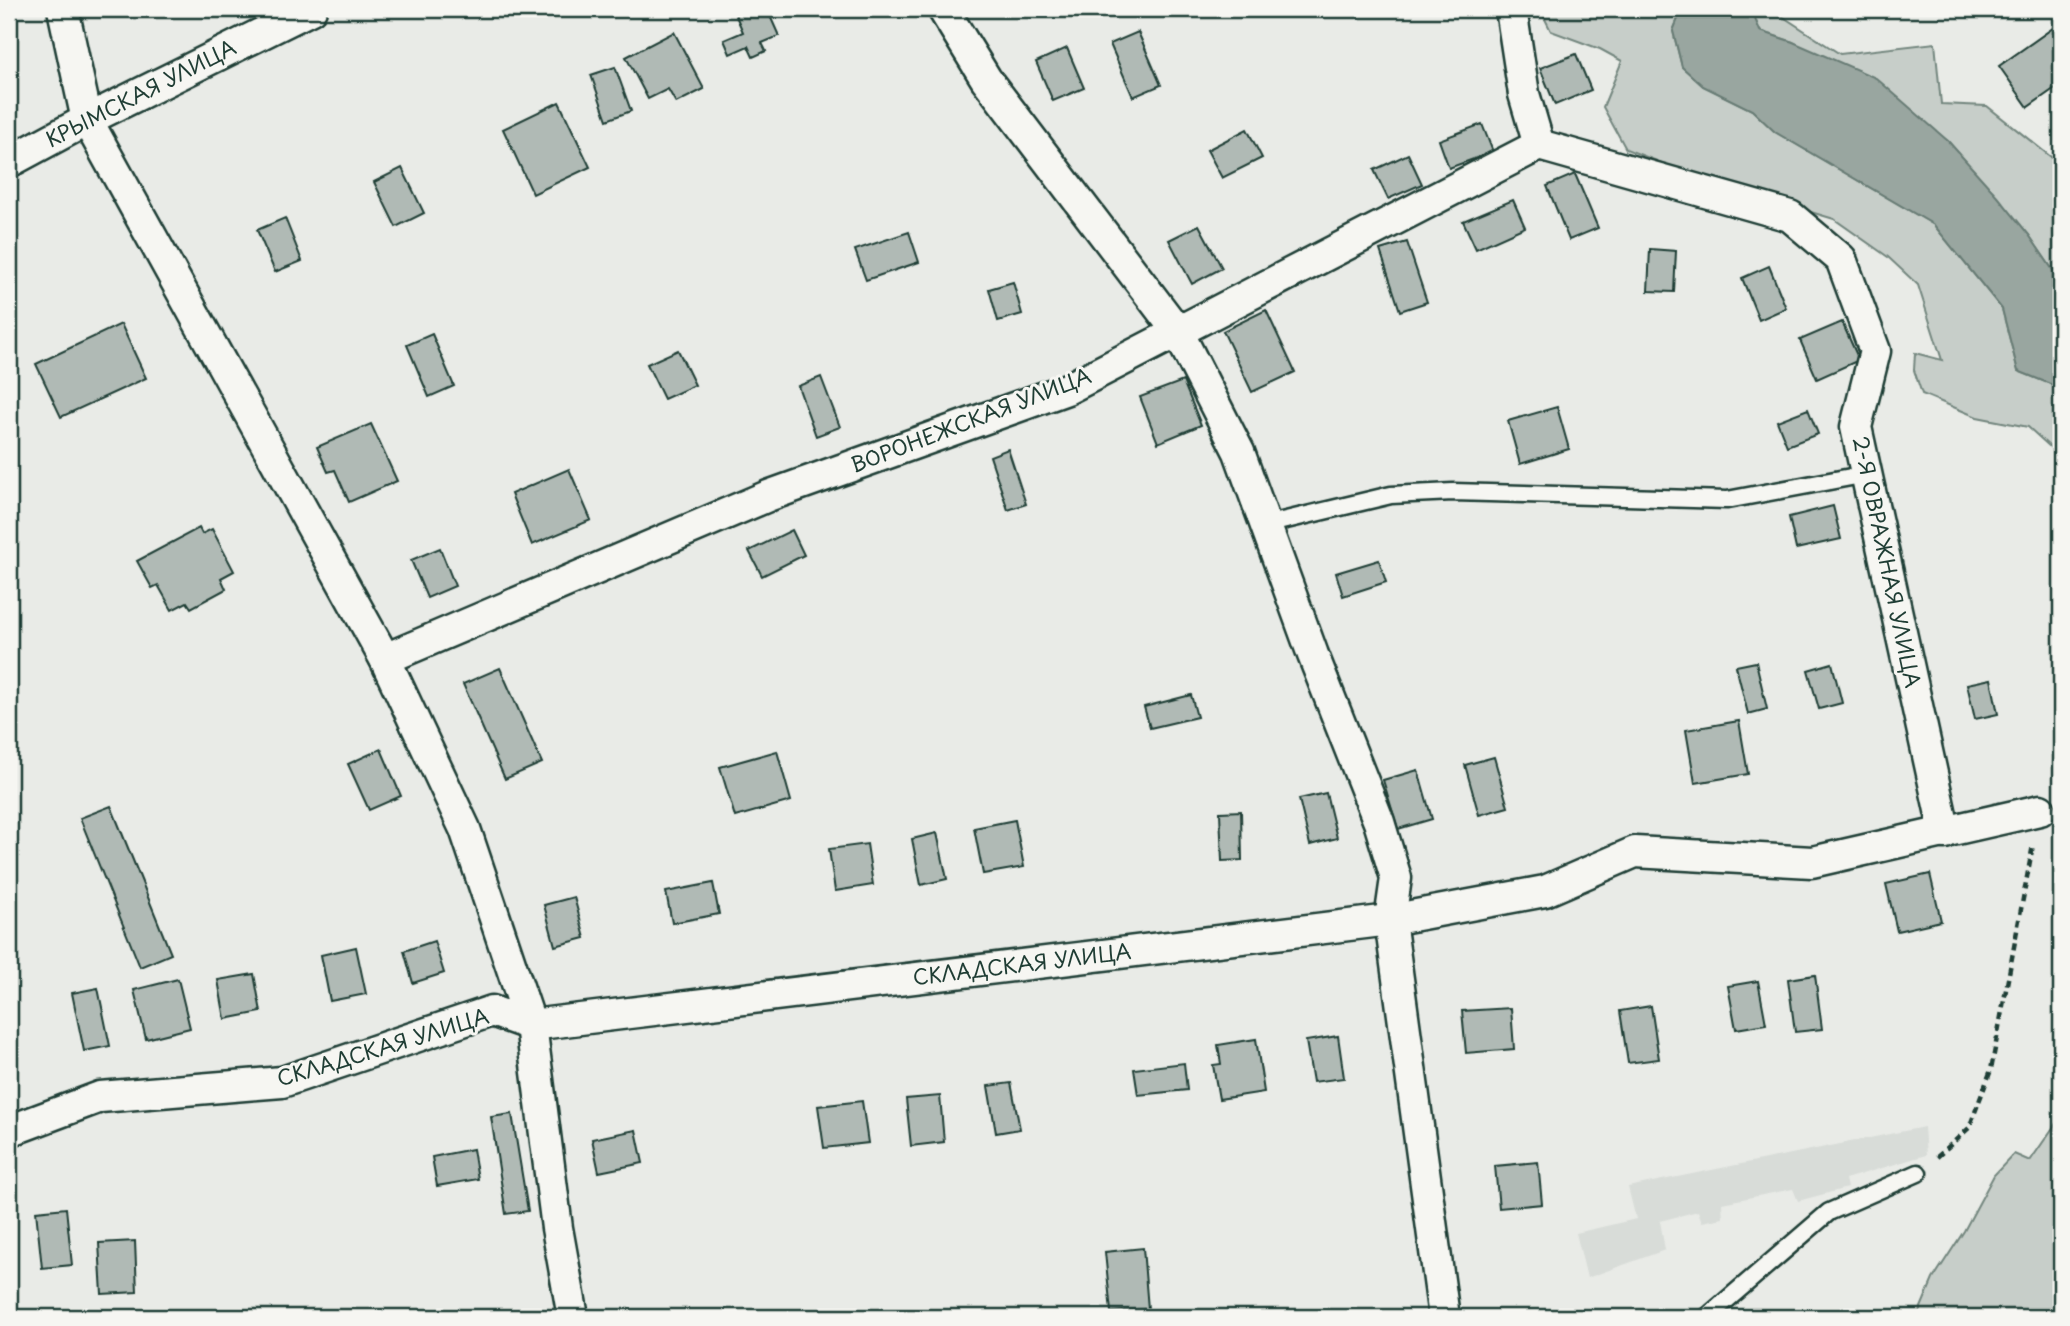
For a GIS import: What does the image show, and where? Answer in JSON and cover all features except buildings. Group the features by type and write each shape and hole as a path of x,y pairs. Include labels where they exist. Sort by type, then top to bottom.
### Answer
{"street":[{"path":"63,9 87,120 385,659 465,829 531,1025 558,1228 573,1317"},
{"name":"КРЫМСКАЯ УЛИЦА","path":"9,162 87,120 312,9"},
{"path":"943,9 986,79 1178,332 1239,452 1313,655 1379,822 1396,878 1390,920 1444,1317"},
{"path":"1511,9 1524,94 1539,145"},
{"name":"ВОРОНЕЖСКАЯ УЛИЦА","path":"385,659 768,496 1067,389 1539,145"},
{"name":"2-Я ОВРАЖНАЯ УЛИЦА","path":"1539,145 1790,216 1841,259 1875,351 1856,427 1945,833"},
{"name":"СКЛАДСКАЯ УЛИЦА","path":"9,1131 100,1097 282,1082 492,1011 531,1025 1390,920 1545,891 1635,852 1812,862 2040,810"}],"lane":[{"path":"1265,525 1391,495 1453,492 1727,500 1867,474"},
{"path":"1707,1317 1829,1212 1918,1173"}],"path":[{"path":"1918,1173 1969,1128 1991,1070 2040,810"}],"shaded area":[{"path":"1540,9 1682,9 1673,31 1682,67 1703,86 1752,110 1775,132 1934,225 2002,309 2018,371 2053,385 2061,396 2061,457 2028,427 1977,417 1922,394 1914,370 1915,353 1942,360 1918,285 1888,257 1834,219 1708,181 1626,149 1603,107 1622,61 1600,49 1551,31"},
{"path":"1682,9 1751,9 1760,31 1793,42 1876,78 1948,141 2029,235 2061,282 2061,396 2053,385 2018,371 2002,309 1934,225 1775,132 1752,110 1703,86 1682,67 1673,31"},
{"path":"1751,9 1780,9 1779,14 1840,54 1935,43 1941,104 1987,106 2061,165 2061,282 2029,235 1948,141 1793,42 1760,31"},
{"path":"2061,1116 2061,1317 1917,1317 1933,1279 1964,1231 1994,1175 2014,1154 2030,1161"},
{"path":"1924,1127 1926,1155 1845,1179 1847,1188 1798,1201 1793,1189 1722,1203 1723,1218 1702,1222 1698,1211 1660,1221 1665,1250 1587,1278 1576,1233 1636,1219 1628,1187"}]}
